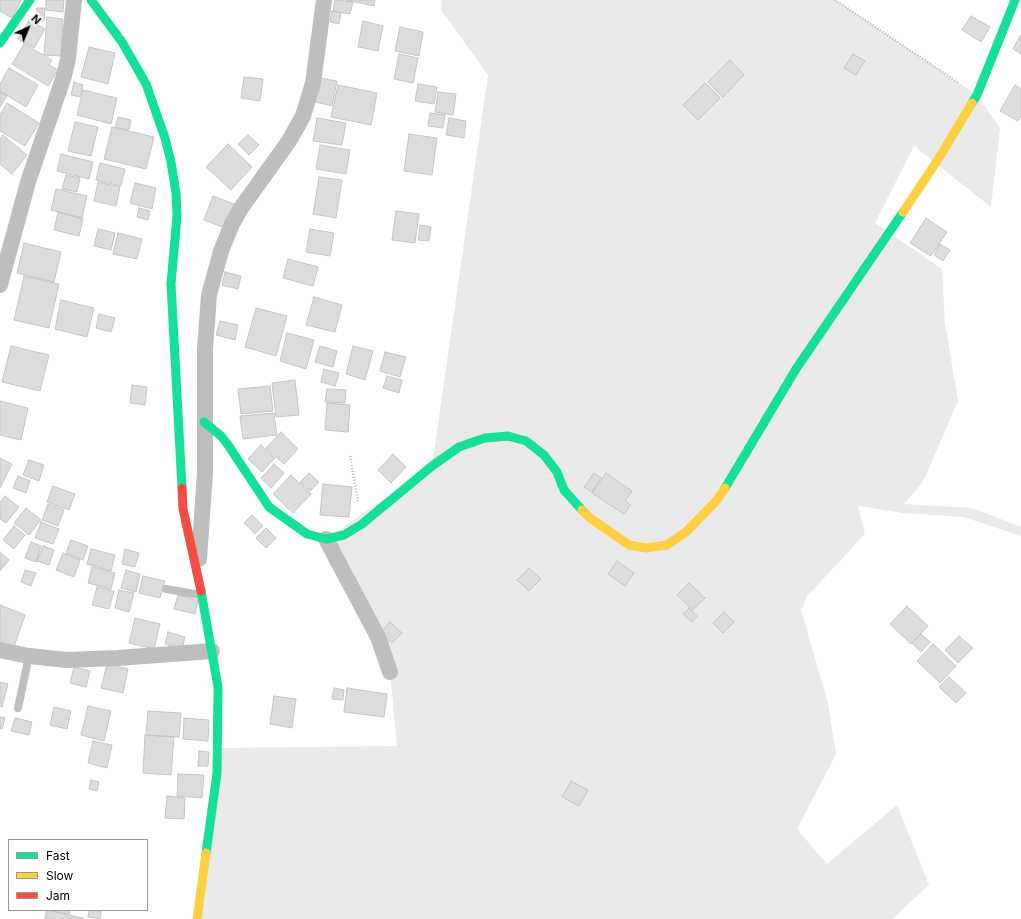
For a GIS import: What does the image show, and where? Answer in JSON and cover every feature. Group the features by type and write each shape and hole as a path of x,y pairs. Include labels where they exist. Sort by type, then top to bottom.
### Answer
{"street":[{"path":"0,43 30,0"},
{"path":"0,284 28,182 64,76 68,59 74,0"},
{"path":"90,0 122,42 140,73 156,110 171,162 177,216 171,284 183,509 202,595 218,687 216,773 197,919"},
{"path":"198,575 205,472 204,422 206,320 209,295 221,251 241,208 289,141 303,116 313,83 324,0"},
{"path":"204,422 221,436 228,445 269,507 307,534 326,539 344,535 362,524 432,466 460,448 485,438 508,436 526,441 544,455 556,472 564,490 572,500 590,518 629,545 646,548 667,545 682,535 717,500 753,443 796,369 939,158 977,94 1015,0"},
{"path":"326,539 378,637 390,672"},
{"path":"0,650 29,656 67,660 212,651"}],"lane":[{"path":"166,590 202,595"},
{"path":"18,708 29,656"}],"path":[{"path":"835,0 977,94"},
{"path":"350,456 362,524"}],"shaded area":[{"path":"442,0 836,0 977,95 1000,128 991,207 914,146 875,223 942,269 945,323 958,401 923,482 904,504 972,508 1021,527 1021,536 964,517 903,513 858,506 865,534 808,595 801,610 828,703 836,754 797,829 827,864 897,805 929,885 892,919 195,919 217,748 397,746 390,672 326,539 432,466 488,75 441,10"}],"building":[{"path":"0,0 21,0 12,18 0,11"},
{"path":"46,0 64,0 63,12 46,10"},
{"path":"335,0 353,2 350,14 333,11"},
{"path":"346,0 375,0 374,6"},
{"path":"37,8 45,8 44,21 36,21"},
{"path":"332,11 341,13 339,24 330,22"},
{"path":"971,16 990,27 981,42 962,30"},
{"path":"47,17 63,19 61,56 44,55"},
{"path":"29,20 45,29 34,48 18,39"},
{"path":"363,21 383,26 378,51 358,47"},
{"path":"400,27 423,32 419,56 395,51"},
{"path":"1021,36 1021,54 1013,49"},
{"path":"24,44 52,60 49,65 58,70 48,86 12,64"},
{"path":"89,47 115,53 108,84 81,77"},
{"path":"399,54 418,58 413,83 394,79"},
{"path":"853,54 865,61 856,75 844,68"},
{"path":"730,60 744,75 723,97 708,82"},
{"path":"9,68 38,85 26,107 0,91 0,84"},
{"path":"244,77 263,79 260,101 241,98"},
{"path":"320,78 337,81 332,106 315,102"},
{"path":"74,82 83,85 80,97 71,95"},
{"path":"705,83 720,98 698,120 683,105"},
{"path":"418,84 437,87 434,104 415,101"},
{"path":"338,85 377,93 371,125 331,117"},
{"path":"1015,85 1021,89 1021,116 1018,121 1000,111"},
{"path":"83,90 117,98 111,124 77,115"},
{"path":"0,92 7,96 0,107"},
{"path":"438,92 456,94 453,115 435,112"},
{"path":"7,103 39,123 25,146 0,131 0,115"},
{"path":"430,113 445,115 443,128 428,126"},
{"path":"118,117 131,120 129,130 115,127"},
{"path":"317,118 346,123 342,145 313,141"},
{"path":"449,118 466,121 464,138 446,135"},
{"path":"75,122 98,127 91,156 68,151"},
{"path":"112,127 154,137 146,169 104,159"},
{"path":"409,134 437,138 432,175 404,171"},
{"path":"3,135 27,155 12,174 0,164 0,139"},
{"path":"248,135 259,145 249,155 238,144"},
{"path":"228,144 252,167 231,190 206,167"},
{"path":"320,145 350,150 346,174 316,169"},
{"path":"61,154 93,162 89,179 57,171"},
{"path":"100,163 125,169 121,186 96,180"},
{"path":"66,175 80,178 77,192 62,189"},
{"path":"319,177 342,180 336,218 313,214"},
{"path":"98,182 120,187 116,206 94,201"},
{"path":"135,183 156,188 152,209 130,203"},
{"path":"56,189 87,196 82,218 51,210"},
{"path":"213,196 234,204 225,228 204,220"},
{"path":"139,208 150,211 148,220 137,217"},
{"path":"396,211 419,214 415,243 392,240"},
{"path":"58,212 83,219 79,236 54,230"},
{"path":"926,218 947,232 931,256 910,243"},
{"path":"420,225 431,227 429,241 418,240"},
{"path":"98,229 115,233 111,250 94,246"},
{"path":"310,229 334,233 330,256 306,252"},
{"path":"118,233 142,239 137,259 113,254"},
{"path":"24,243 61,252 54,282 17,273"},
{"path":"940,244 950,250 943,261 934,255"},
{"path":"288,259 318,267 313,286 283,278"},
{"path":"225,272 241,276 238,289 222,285"},
{"path":"24,276 59,284 49,328 14,320"},
{"path":"314,297 342,305 335,332 306,325"},
{"path":"61,300 94,308 87,337 55,329"},
{"path":"256,308 287,316 276,356 245,347"},
{"path":"99,314 115,318 111,332 96,328"},
{"path":"220,321 238,325 235,340 216,335"},
{"path":"287,333 314,340 306,369 280,361"},
{"path":"11,346 49,355 40,391 2,382"},
{"path":"320,346 337,351 333,367 315,362"},
{"path":"353,346 373,351 365,380 346,374"},
{"path":"385,352 406,357 400,377 380,371"},
{"path":"324,369 339,373 335,386 321,382"},
{"path":"387,376 402,380 399,393 383,388"},
{"path":"295,380 299,415 276,417 272,383"},
{"path":"132,385 147,387 145,405 130,403"},
{"path":"270,386 273,411 241,414 238,389"},
{"path":"327,389 346,390 345,403 325,402"},
{"path":"0,401 28,408 21,440 0,435"},
{"path":"327,403 350,405 348,432 325,430"},
{"path":"274,413 277,435 243,439 240,416"},
{"path":"281,432 298,449 284,464 266,448"},
{"path":"261,445 275,458 262,472 248,459"},
{"path":"393,454 406,467 391,483 378,470"},
{"path":"0,458 12,464 0,488"},
{"path":"29,460 44,465 39,481 23,475"},
{"path":"274,464 284,473 271,488 261,478"},
{"path":"309,473 319,482 310,491 300,482"},
{"path":"594,473 601,478 592,492 584,487"},
{"path":"606,473 632,491 625,501 631,505 624,514 592,493"},
{"path":"291,475 311,494 293,513 273,494"},
{"path":"18,476 30,481 26,493 13,488"},
{"path":"323,484 352,487 349,517 320,515"},
{"path":"53,486 75,494 69,510 47,502"},
{"path":"5,496 19,507 6,523 0,519 0,502"},
{"path":"48,504 64,510 58,526 42,520"},
{"path":"26,508 41,520 29,535 14,523"},
{"path":"252,515 263,526 255,534 244,523"},
{"path":"41,522 59,529 53,544 35,538"},
{"path":"14,526 25,535 14,549 3,540"},
{"path":"266,528 276,538 266,548 256,538"},
{"path":"71,540 88,546 83,560 66,553"},
{"path":"31,542 41,546 36,562 25,558"},
{"path":"43,546 54,550 49,565 37,561"},
{"path":"91,549 115,555 111,571 87,564"},
{"path":"125,549 139,553 135,567 122,564"},
{"path":"0,552 9,560 0,571"},
{"path":"63,553 80,560 74,577 56,570"},
{"path":"617,561 634,573 625,586 608,574"},
{"path":"92,567 115,573 111,589 88,583"},
{"path":"529,568 541,579 529,591 517,580"},
{"path":"25,570 36,573 31,586 21,582"},
{"path":"126,570 140,574 136,592 121,588"},
{"path":"143,576 165,581 160,598 139,593"},
{"path":"689,583 705,598 693,610 677,595"},
{"path":"97,587 114,591 109,609 92,605"},
{"path":"119,590 134,593 129,612 115,608"},
{"path":"178,595 198,600 195,614 174,609"},
{"path":"0,605 25,615 13,650 0,645"},
{"path":"907,606 928,626 911,644 890,624"},
{"path":"689,608 697,616 692,622 683,614"},
{"path":"724,612 734,622 723,633 713,623"},
{"path":"135,618 160,624 154,649 129,643"},
{"path":"390,622 402,633 392,643 380,633"},
{"path":"168,632 185,637 182,649 165,644"},
{"path":"921,634 930,642 921,652 912,643"},
{"path":"959,636 973,648 958,663 945,650"},
{"path":"933,644 956,666 940,683 917,661"},
{"path":"107,664 128,669 123,693 101,688"},
{"path":"74,667 90,671 86,687 70,683"},
{"path":"949,677 966,693 956,703 939,687"},
{"path":"0,682 8,684 2,707 0,706"},
{"path":"334,688 344,690 343,700 332,699"},
{"path":"347,688 387,694 384,717 344,712"},
{"path":"274,696 296,699 292,728 270,724"},
{"path":"88,706 111,711 104,741 81,735"},
{"path":"54,707 71,711 67,729 50,725"},
{"path":"148,711 181,713 179,737 146,735"},
{"path":"0,717 5,718 2,729 0,729"},
{"path":"15,718 32,722 29,735 11,731"},
{"path":"184,718 209,720 208,741 183,739"},
{"path":"145,735 174,737 171,775 143,773"},
{"path":"93,741 112,745 107,768 88,763"},
{"path":"199,751 209,752 208,766 198,766"},
{"path":"178,774 204,775 202,798 177,796"},
{"path":"91,780 99,782 97,791 89,789"},
{"path":"571,781 588,790 579,806 562,797"},
{"path":"167,796 185,798 184,819 165,818"},
{"path":"47,911 83,918 83,919 45,919"},
{"path":"56,911 70,911 69,914"},
{"path":"89,911 101,911 100,919 88,917"}],"traffic: fast":[{"path":"0,43 30,0"},
{"path":"91,0 122,42 146,84 165,138 171,162 176,193 177,216 171,284 182,488"},
{"path":"972,103 977,95 1015,0"},
{"path":"725,488 796,369 903,212"},
{"path":"204,422 221,436 228,445 269,507 307,534 326,539 344,535 362,524 432,466 459,447 485,438 508,436 526,441 544,455 557,472 564,490 582,510"},
{"path":"201,591 218,687 217,773 206,853"}],"traffic: slow":[{"path":"903,212 939,158 972,103"},
{"path":"582,510 590,518 629,545 646,548 667,545 687,531 717,500 725,488"},
{"path":"197,919 206,853"}],"traffic: jam":[{"path":"182,488 183,509 201,591"}]}
